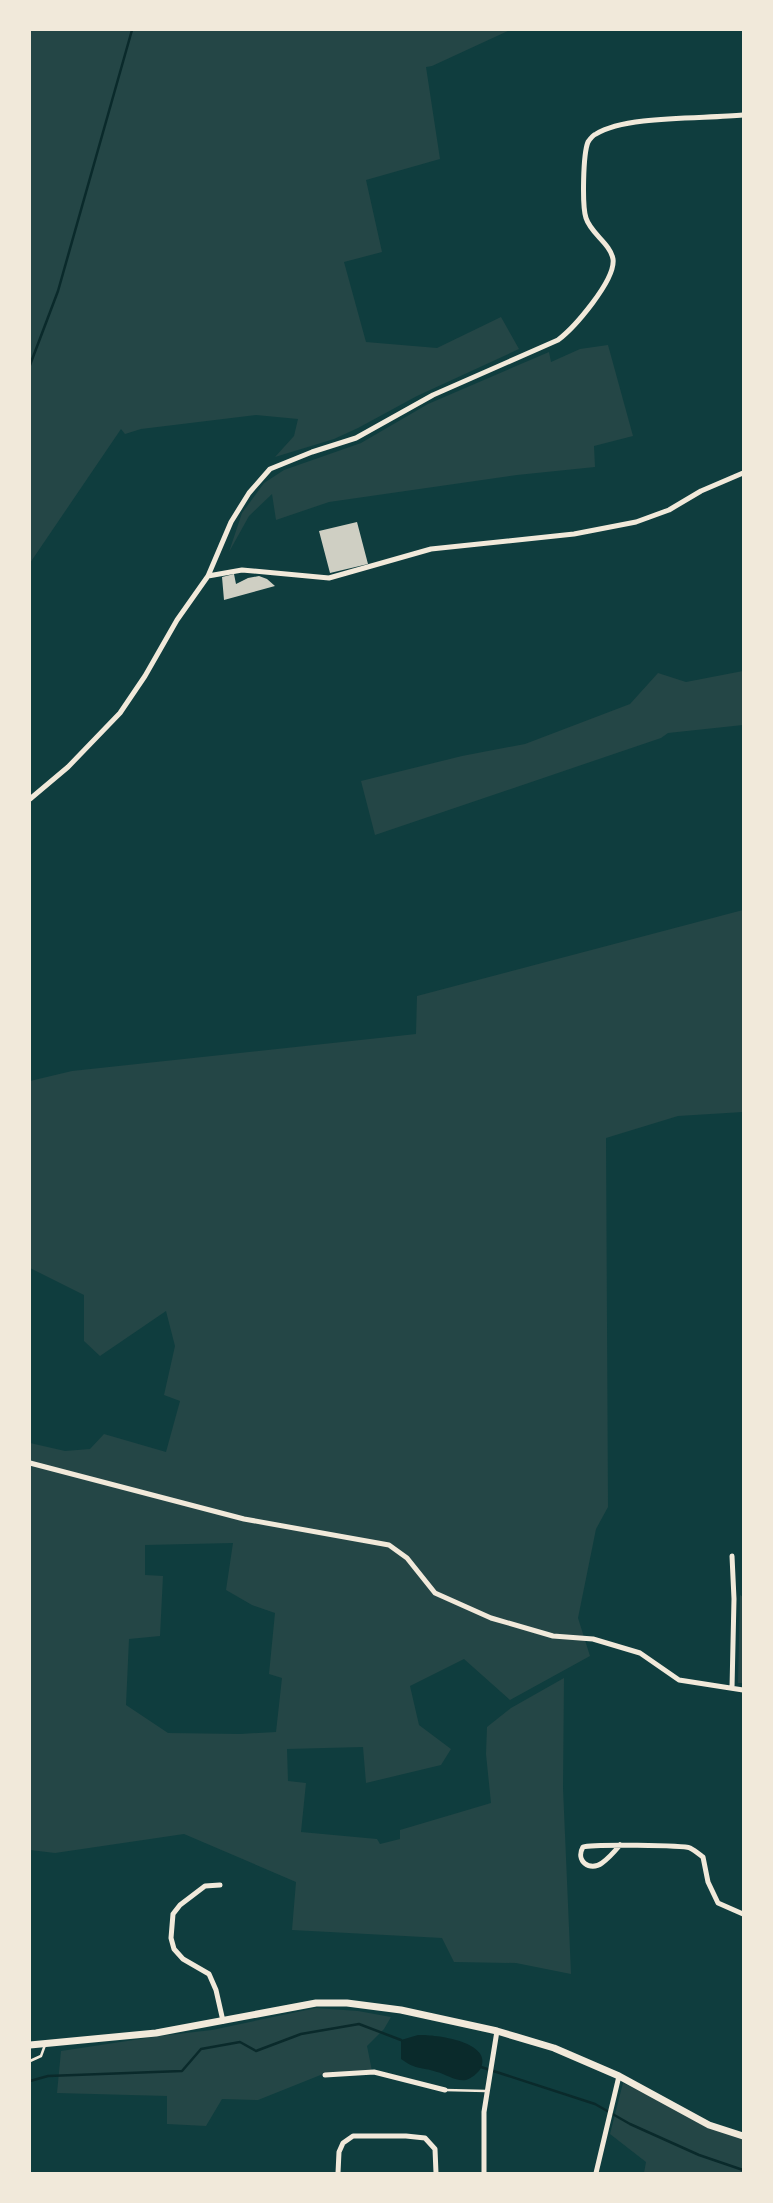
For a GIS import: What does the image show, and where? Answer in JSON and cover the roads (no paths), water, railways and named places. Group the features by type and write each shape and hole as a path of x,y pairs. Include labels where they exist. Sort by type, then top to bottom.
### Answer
{"main road":[{"path":"30,2045 156,2034 316,2003 347,2003 401,2010 497,2030 554,2048 619,2076 709,2125 743,2136"}],"street":[{"path":"30,799 68,767 120,713 145,676 177,620 208,576 232,522 249,493 270,470 312,452 356,438 433,395 558,340 574,326 606,281 613,266 610,252 586,218 585,160 588,142 595,134 629,123 743,117"},
{"path":"208,576 242,570 329,578 431,549 574,534 636,522 669,510 701,491 743,473"},
{"path":"30,1463 244,1519 389,1545 407,1558 434,1593 491,1618 553,1636 593,1639 640,1654 679,1680 743,1690"},
{"path":"732,1556 734,1599 732,1688"},
{"path":"620,1845 601,1864 592,1866 585,1864 581,1859 580,1853 583,1847 591,1845 620,1845 688,1847 703,1857 708,1882 718,1903 743,1914"},
{"path":"220,1885 205,1886 180,1905 173,1914 171,1938 174,1949 183,1959 209,1974 216,1990 223,2022"},
{"path":"484,2173 484,2112 497,2030"},
{"path":"326,2075 374,2072 445,2090"},
{"path":"596,2173 619,2076"},
{"path":"338,2173 339,2152 343,2143 353,2136 426,2138 435,2149 436,2173"}],"lane":[{"path":"30,2061 40,2056 45,2044"},
{"path":"445,2090 486,2091"}],"waterway":[{"path":"30,365 58,291 132,30"},
{"path":"30,2081 48,2076 182,2071 201,2049 240,2042 256,2051 301,2034 359,2024 401,2040"},
{"path":"481,2067 595,2104 630,2124 699,2155 743,2170"}]}
